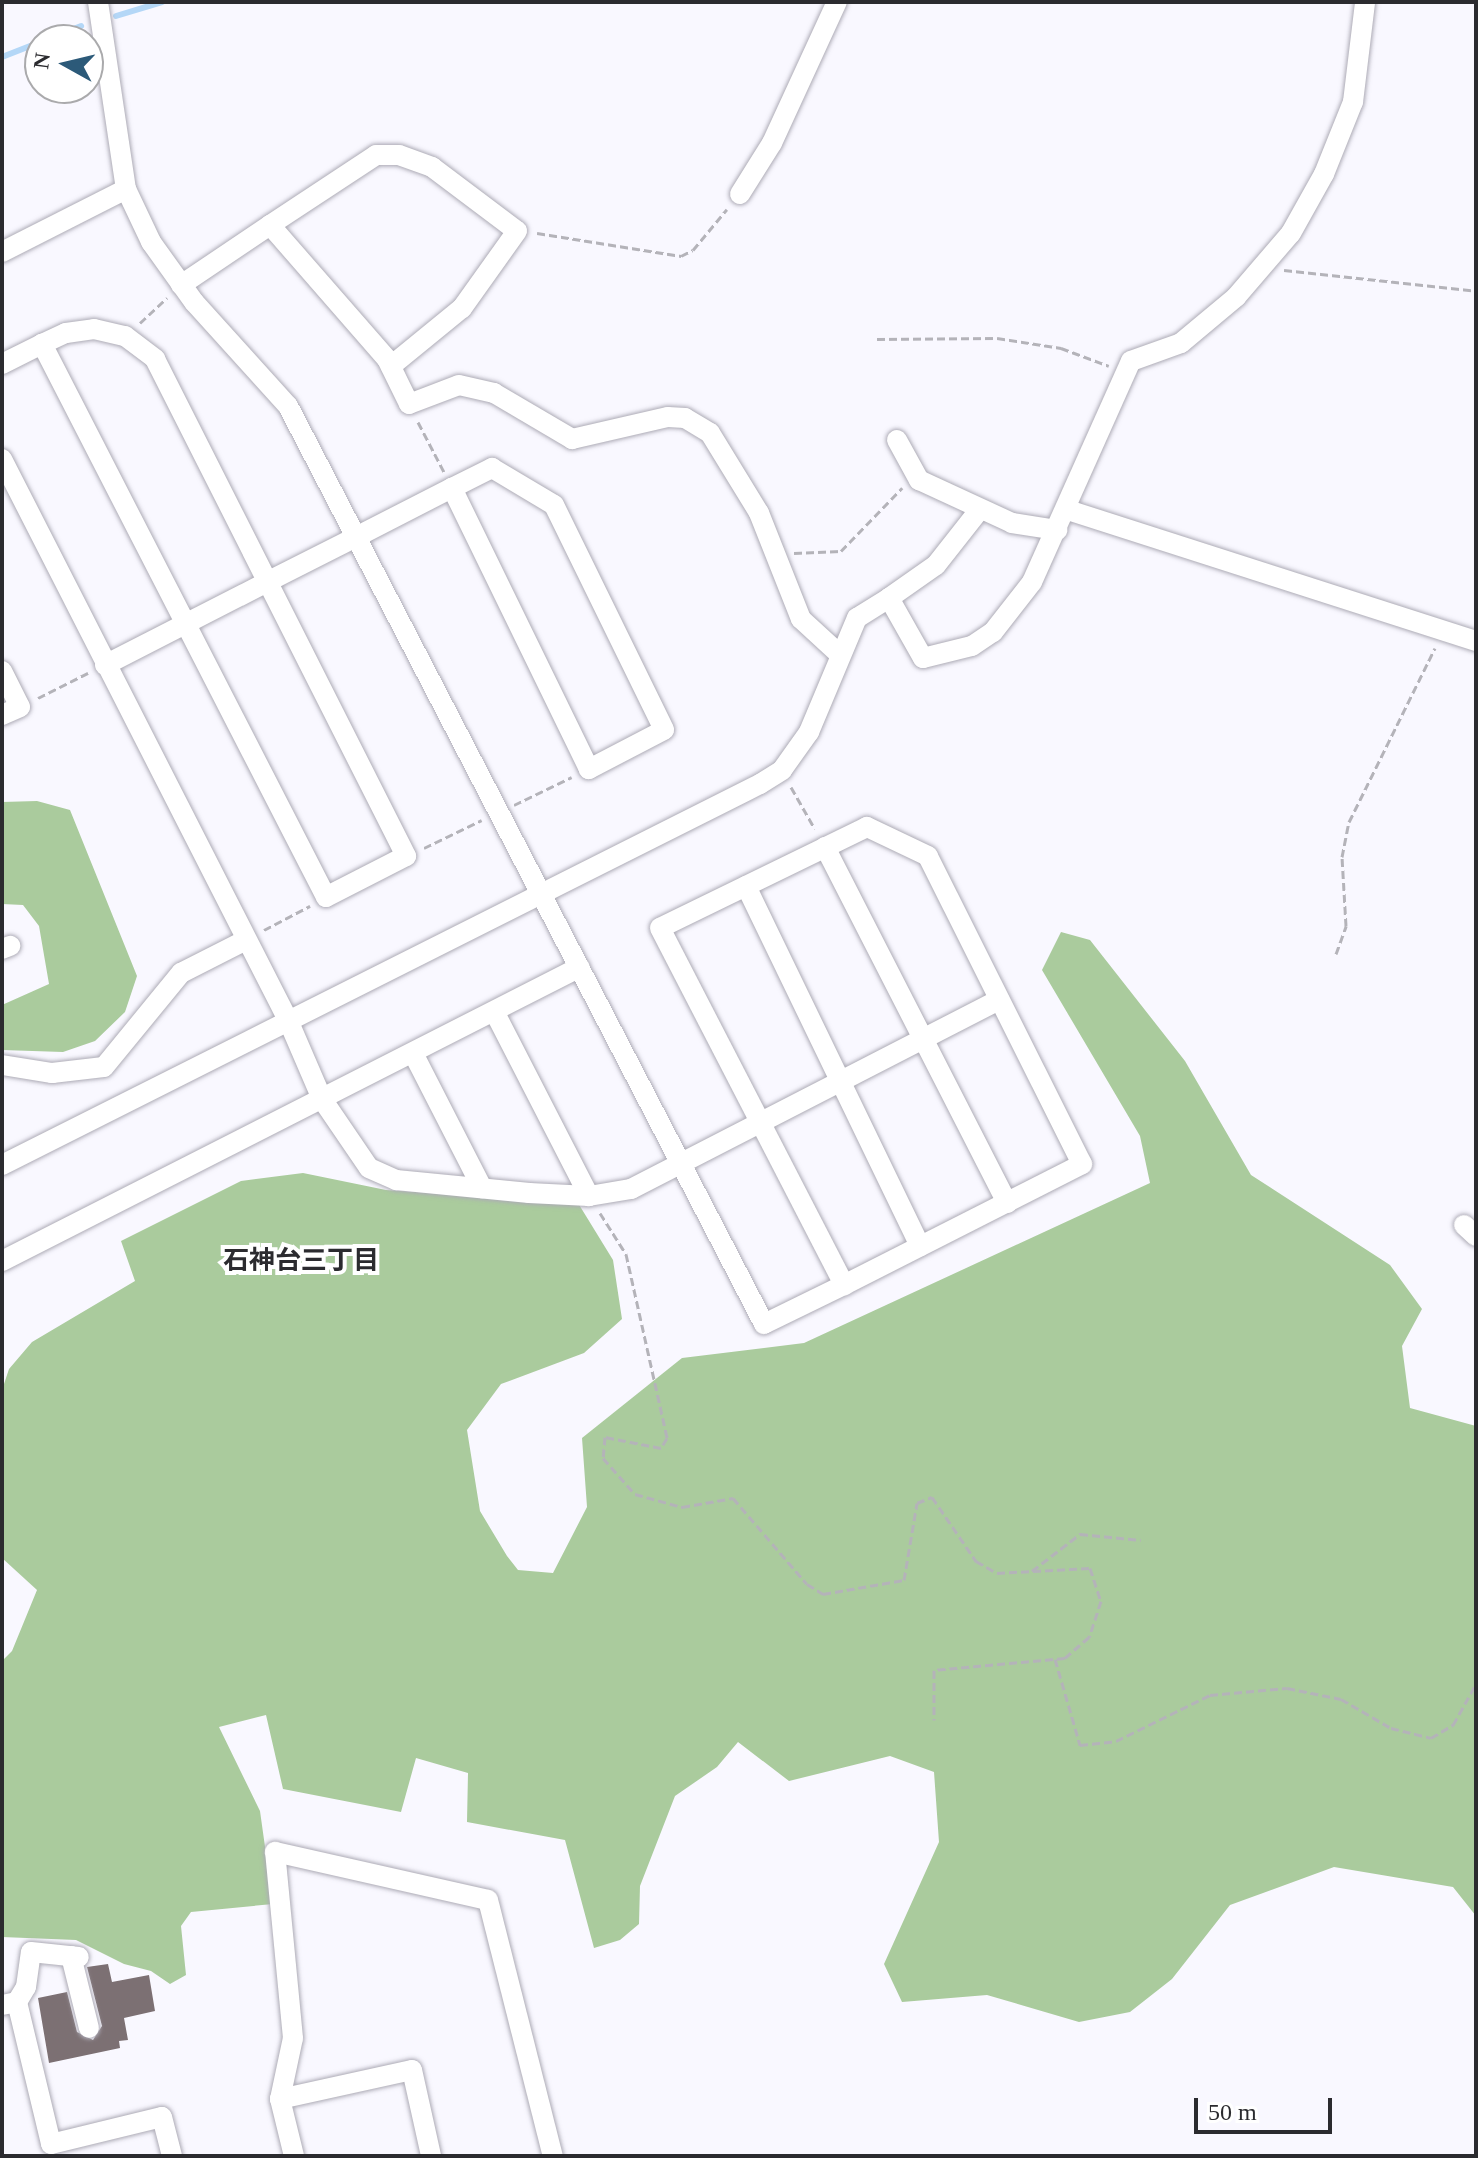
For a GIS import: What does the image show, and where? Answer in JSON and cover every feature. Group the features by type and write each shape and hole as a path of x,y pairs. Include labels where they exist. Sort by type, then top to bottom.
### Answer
{"street":[{"path":"98,2 126,189 151,242 181,285 288,406 764,1324 844,1285 1007,1203 1082,1164 928,856 867,827 660,928 844,1285"},
{"path":"740,194 772,143 837,2"},
{"path":"889,598 923,658 972,646 993,632 1032,582 1068,510 1131,361 1181,343 1264,268 1324,174 1353,102 1365,2"},
{"path":"181,285 376,155 399,155 432,167 517,231 462,308 391,366"},
{"path":"2,252 126,189"},
{"path":"270,225 391,366 409,404 459,385 494,393 572,439 668,417 685,418 710,433 778,552 801,619 839,654"},
{"path":"2,364 42,344 94,329 125,336 155,359 406,856 326,897 189,622 42,344"},
{"path":"897,440 919,480 1012,523 1057,530"},
{"path":"2,459 288,1020 322,1099 369,1168 396,1180 482,1188 589,1196 631,1189 999,1000"},
{"path":"105,665 269,581 452,488 492,468 554,505 664,730 589,769 452,488"},
{"path":"2,1165 782,770 826,703 839,654 857,618 936,565 980,509"},
{"path":"1068,510 1476,641"},
{"path":"2,671 11,711"},
{"path":"825,847 1007,1203"},
{"path":"746,886 920,1246"},
{"path":"2,1065 52,1073 104,1067 181,973 246,940"},
{"path":"2,1261 495,1013 580,967"},
{"path":"495,1013 589,1196"},
{"path":"413,1053 482,1188"},
{"path":"294,2156 280,2099 293,2038 275,1852 488,1900 553,2156"},
{"path":"89,2028 75,1957 31,1952 26,1987 10,2004 53,2150 162,2117 172,2156"},
{"path":"280,2099 412,2070 431,2156"}],"path":[{"path":"517,231 681,256 693,250 740,194"},
{"path":"1264,268 1476,291"},
{"path":"125,336 181,285"},
{"path":"877,339 997,338 1061,348 1124,372"},
{"path":"409,404 452,488"},
{"path":"778,552 841,551 889,497 919,480"},
{"path":"1336,954 1346,926 1342,857 1349,822 1443,630"},
{"path":"11,711 105,665"},
{"path":"782,770 825,847"},
{"path":"246,940 326,897"},
{"path":"589,1196 626,1254 667,1438 661,1448 605,1437 603,1458 635,1494 682,1507 733,1498 807,1584 823,1594 904,1580 917,1503 932,1497 976,1561 997,1573 1090,1568 1101,1601 1089,1637 1065,1658 934,1670 934,1720"},
{"path":"1029,1573 1080,1534 1141,1540"},
{"path":"1055,1659 1080,1745 1116,1741 1210,1695 1287,1688 1341,1699 1391,1728 1431,1738 1453,1725 1476,1684"}],"green space":[{"path":"37,801 70,810 137,976 125,1012 95,1041 63,1052 2,1050 2,1005 49,984 39,926 23,905 2,904 2,802"},
{"path":"1061,932 1090,940 1185,1061 1251,1175 1390,1265 1422,1309 1402,1346 1410,1408 1476,1426 1476,1916 1453,1887 1334,1867 1230,1905 1172,1979 1130,2012 1079,2022 987,1995 902,2002 884,1964 939,1842 934,1772 890,1756 789,1781 738,1742 717,1767 675,1796 640,1886 639,1924 620,1940 594,1948 565,1840 467,1822 468,1773 416,1758 401,1812 283,1789 266,1715 219,1727 260,1811 273,1904 191,1912 181,1926 186,1975 170,1984 151,1971 124,1964 76,1940 2,1937 2,1661 12,1651 37,1590 2,1558 2,1390 9,1369 32,1342 135,1281 121,1241 241,1181 303,1173 386,1190 578,1203 613,1260 622,1319 584,1353 501,1384 467,1430 480,1511 507,1556 518,1570 553,1573 587,1507 582,1438 682,1358 804,1343 1150,1183 1140,1136 1042,970"}],"building":[{"path":"108,1964 112,1982 149,1975 155,2011 124,2018 128,2040 119,2041 120,2048 49,2063 38,1998 67,1992 77,2032 93,2040 102,2026 87,1967"}],"waterway":[{"path":"116,16 162,2"},
{"path":"2,57 24,48"}],"district":[{"name":"石神台三丁目","path":"301,1261"}]}
